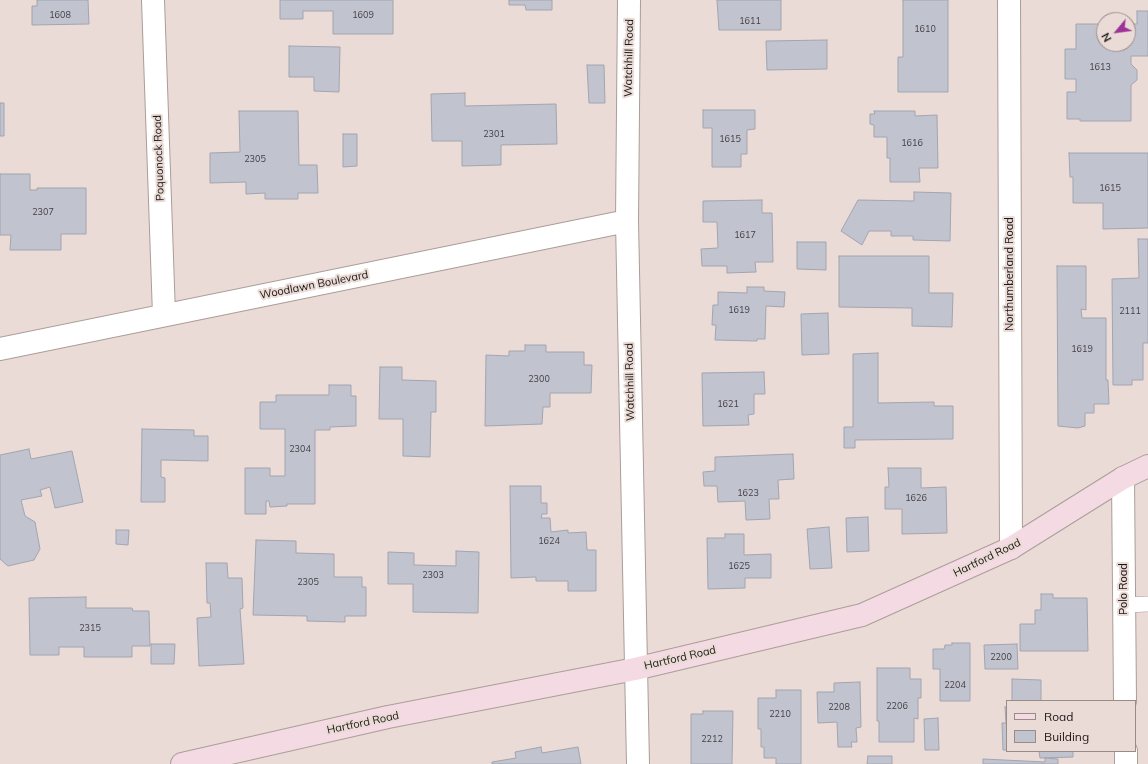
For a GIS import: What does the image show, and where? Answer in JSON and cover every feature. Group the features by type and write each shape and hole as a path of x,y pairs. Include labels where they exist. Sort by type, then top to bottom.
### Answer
{"street":[{"name":"Poquonock Road","path":"154,0 164,315"},
{"name":"Watchhill Road","path":"629,0 627,221 638,764"},
{"name":"Northumberland Road","path":"1008,0 1011,548"},
{"name":"Woodlawn Boulevard","path":"0,349 627,221"},
{"name":"Hartford Road","path":"182,764 388,717 635,669 862,615 1011,548 1124,478 1148,466"},
{"name":"Polo Road","path":"1124,478 1126,700"},
{"path":"1126,752 1126,764"}],"lane":[{"path":"1124,605 1148,604"}],"building":[{"path":"37,0 88,0 89,24 32,25 32,6 37,6"},
{"path":"280,0 393,0 393,34 333,34 333,11 303,11 303,19 280,19"},
{"path":"509,0 552,0 552,10 526,10 525,5 509,5"},
{"path":"717,0 781,0 781,30 719,30"},
{"path":"903,0 948,0 948,92 898,92 898,57 903,57"},
{"path":"1137,11 1148,11 1148,56 1131,56 1131,64 1137,70 1137,80 1131,85 1131,121 1080,121 1080,119 1067,119 1067,92 1076,92 1076,79 1065,79 1065,49 1076,49 1076,24 1096,24 1096,52 1136,52"},
{"path":"827,40 827,69 767,70 766,41"},
{"path":"289,46 340,47 339,92 314,91 314,77 289,77"},
{"path":"587,65 604,65 605,103 589,103"},
{"path":"465,93 465,106 556,104 557,144 501,145 501,165 462,166 462,141 432,141 431,94"},
{"path":"0,103 4,103 4,136 0,136"},
{"path":"703,110 755,110 755,129 747,130 747,154 741,154 741,167 712,167 712,128 703,128"},
{"path":"239,111 298,111 299,165 317,165 318,193 298,193 298,199 265,199 265,193 246,194 246,182 210,183 210,153 240,152"},
{"path":"874,111 915,111 915,116 937,115 938,168 919,168 920,182 890,182 890,158 887,158 887,137 874,137 874,125 870,124 870,114 875,114"},
{"path":"343,134 357,134 357,166 343,167"},
{"path":"1069,153 1148,153 1148,228 1103,229 1103,203 1073,203 1073,177 1070,177"},
{"path":"0,174 30,174 30,190 37,190 37,188 86,188 86,234 61,234 61,250 10,250 11,235 0,235"},
{"path":"914,192 951,193 950,241 913,240 913,236 891,236 891,231 869,231 862,245 841,231 858,200 914,201"},
{"path":"762,200 762,213 772,213 773,262 755,262 756,272 727,273 727,266 702,266 701,249 718,248 717,222 703,222 703,201"},
{"path":"1138,239 1148,239 1148,343 1143,343 1143,380 1132,380 1132,385 1113,385 1112,279 1139,278"},
{"path":"797,242 826,242 826,270 797,269"},
{"path":"839,256 929,256 929,293 953,293 952,327 912,326 912,308 839,307"},
{"path":"1057,266 1086,266 1086,310 1081,309 1082,318 1106,318 1106,380 1108,380 1109,404 1094,404 1094,413 1085,413 1085,426 1078,428 1058,426"},
{"path":"747,287 764,287 764,291 785,292 784,307 766,306 765,339 757,339 757,341 715,340 716,325 712,325 713,305 718,305 718,292 747,293"},
{"path":"828,313 829,354 802,355 801,314"},
{"path":"525,345 546,345 546,352 584,352 584,365 592,365 591,393 550,393 550,407 543,407 542,424 485,426 486,355 509,356 509,351 525,351"},
{"path":"878,353 878,403 934,402 934,406 953,406 953,439 855,440 855,448 844,448 844,427 853,427 853,354"},
{"path":"380,367 402,367 402,380 436,381 436,412 431,412 430,457 403,456 403,419 379,419"},
{"path":"764,372 765,394 754,394 754,414 748,415 749,425 703,426 702,373"},
{"path":"329,385 351,385 351,396 356,396 356,426 330,427 330,430 315,430 315,504 287,504 287,506 270,507 269,501 266,501 266,514 245,514 245,468 270,468 270,476 285,476 285,429 260,429 260,402 276,402 276,395 329,395"},
{"path":"142,429 194,430 194,436 208,436 208,461 161,460 161,477 165,478 165,502 141,502"},
{"path":"29,449 31,459 72,451 83,502 55,508 50,487 40,490 42,496 21,500 25,516 35,522 40,549 34,560 8,566 0,559 0,455"},
{"path":"793,454 794,479 778,480 779,499 769,499 770,519 746,520 745,501 718,502 717,486 704,486 703,472 715,471 715,457"},
{"path":"888,468 921,468 921,488 946,487 947,533 902,534 902,509 885,509 885,487 889,487"},
{"path":"510,486 541,486 541,503 547,503 547,514 542,514 541,518 550,518 551,532 568,530 568,533 586,532 587,550 596,550 596,591 568,591 568,581 536,581 536,577 511,578"},
{"path":"868,517 869,551 847,552 846,518"},
{"path":"829,527 832,568 810,569 807,529"},
{"path":"116,530 129,530 128,545 116,544"},
{"path":"725,534 744,534 744,555 771,554 771,578 745,578 745,588 708,589 707,538 725,538"},
{"path":"256,540 296,541 296,553 334,554 334,577 362,577 362,587 366,587 366,616 345,616 345,622 307,621 307,616 253,615"},
{"path":"456,551 479,552 478,613 413,612 413,584 388,584 388,552 414,553 414,565 456,566"},
{"path":"206,563 227,563 228,578 242,578 243,608 240,609 244,664 199,666 197,618 211,617 210,603 207,603"},
{"path":"1041,594 1053,594 1053,598 1087,598 1088,651 1020,651 1020,624 1035,624 1035,610 1041,610"},
{"path":"86,597 86,608 132,608 133,611 149,611 150,646 132,646 132,657 84,657 84,647 59,647 59,655 30,655 29,598"},
{"path":"952,643 970,643 970,701 940,701 940,669 933,669 933,649 944,649 945,645 952,645"},
{"path":"151,644 175,644 174,664 151,664"},
{"path":"1017,644 1018,669 985,669 984,645"},
{"path":"877,668 910,668 910,679 921,679 921,698 918,698 918,719 914,718 914,742 879,742 879,721 877,721"},
{"path":"1012,679 1041,680 1041,700 1012,700"},
{"path":"860,682 861,727 856,728 857,742 851,742 852,747 838,747 837,722 818,723 817,692 834,692 834,683"},
{"path":"776,690 801,690 801,764 776,764 776,758 764,758 764,747 761,747 761,729 758,729 758,698 776,698"},
{"path":"703,711 733,711 732,764 691,764 691,714 703,714"},
{"path":"938,718 939,750 925,750 924,719"},
{"path":"1002,723 1006,723 1006,750 1003,750"},
{"path":"541,747 542,753 578,747 581,764 492,764 492,762 516,758 515,752"},
{"path":"1039,752 1073,752 1073,757 1040,758"},
{"path":"868,756 892,756 892,764 867,764"},
{"path":"1045,758 1058,759 1058,764 983,764 983,759 1045,762"}]}
